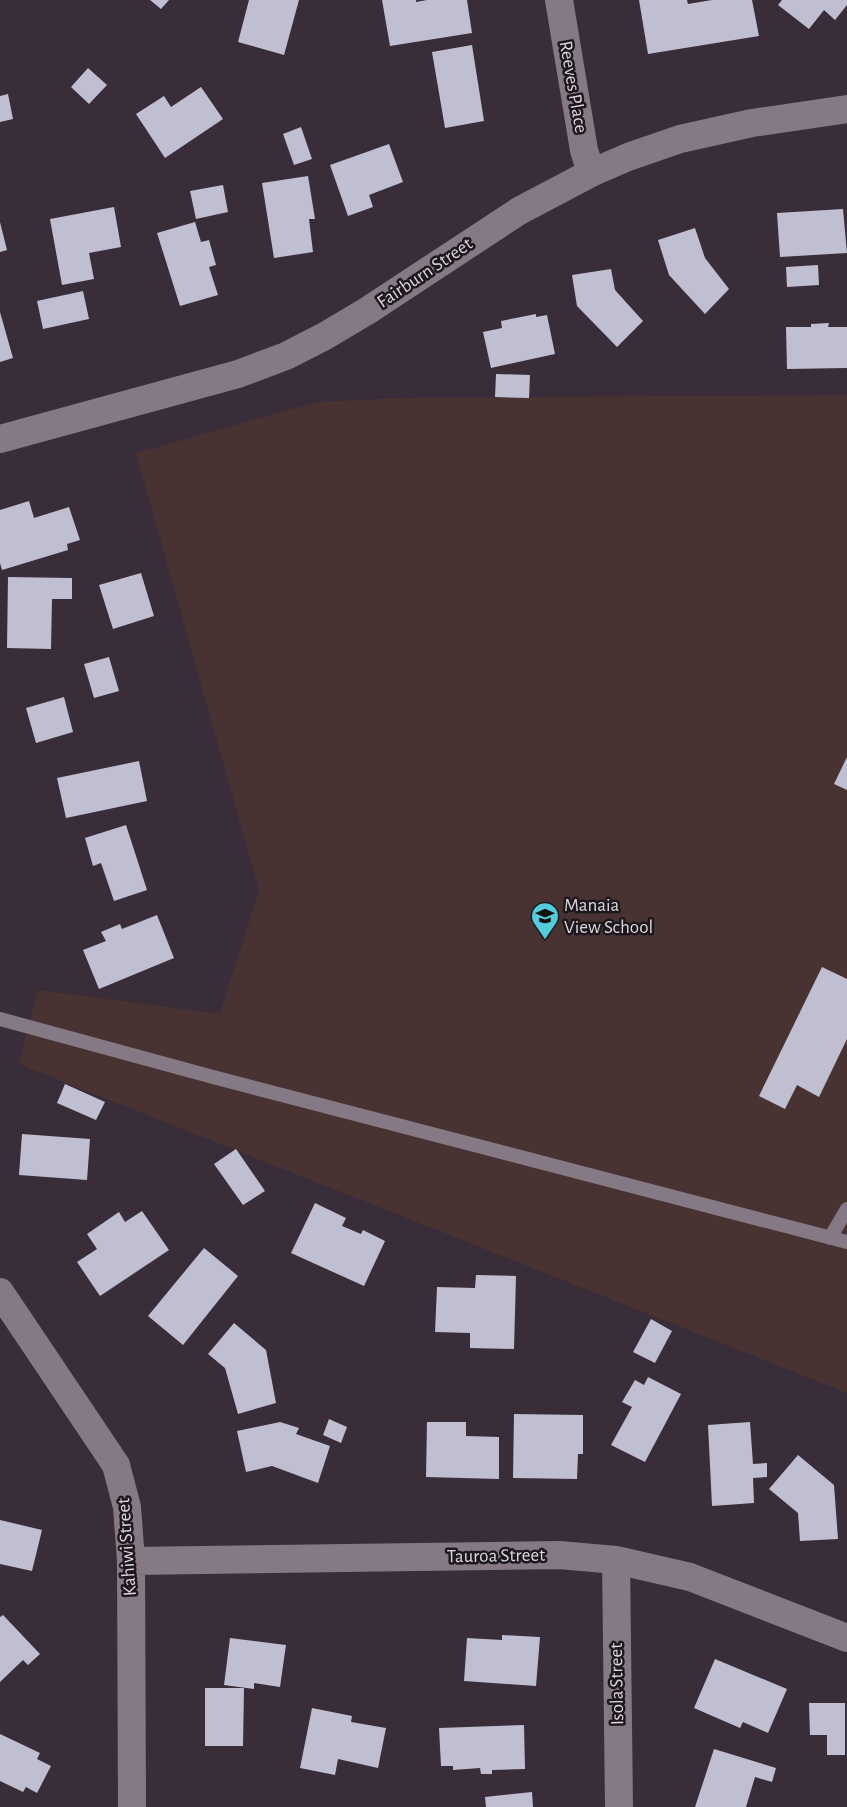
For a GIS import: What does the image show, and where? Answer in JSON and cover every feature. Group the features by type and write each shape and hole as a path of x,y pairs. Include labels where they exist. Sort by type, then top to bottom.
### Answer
{"street":[{"name":"Reeves Place","path":"559,0 584,150 591,173"},
{"name":"Fairburn Street","path":"0,439 238,374 286,356 367,311 519,211 591,173 628,157 680,140 752,123 847,109"},
{"name":"Kahiwi Street","path":"0,1292 116,1464 127,1507 131,1561 132,1807"},
{"name":"Tauroa Street","path":"131,1561 559,1555 616,1560 690,1577 847,1638"},
{"name":"Isola Street","path":"616,1560 619,1807"}],"lane":[{"path":"0,1019 213,1077 847,1242"},
{"path":"830,1238 847,1209"}],"shaded area":[{"name":"Manaia View School","path":"847,395 847,1393 19,1064 38,990 220,1014 259,890 136,453 317,402 403,398"}],"building":[{"path":"150,0 169,0 161,9"},
{"path":"249,0 299,0 284,55 238,42"},
{"path":"382,0 416,0 416,2 427,0 467,0 472,33 390,46"},
{"path":"639,0 687,0 688,4 712,0 752,0 759,36 648,54"},
{"path":"782,0 847,0 847,5 835,20 824,10 809,29 778,5"},
{"path":"472,45 484,121 445,128 432,52"},
{"path":"88,68 107,85 89,104 71,87"},
{"path":"201,87 223,119 165,158 136,114 164,96 171,107"},
{"path":"8,94 13,119 0,122 0,96"},
{"path":"301,127 312,159 294,165 283,134"},
{"path":"389,144 403,182 369,195 373,207 348,216 330,165"},
{"path":"308,176 315,219 309,219 313,252 274,258 262,183"},
{"path":"223,185 228,212 196,219 190,191"},
{"path":"114,207 121,247 89,253 94,279 62,285 50,219"},
{"path":"843,209 847,253 780,257 777,213"},
{"path":"0,222 7,250 0,252"},
{"path":"195,222 201,242 209,240 216,265 209,267 218,295 180,306 157,233"},
{"path":"695,228 705,258 729,289 705,314 669,275 658,240"},
{"path":"818,265 819,285 787,287 786,267"},
{"path":"611,269 615,290 643,321 617,347 577,306 572,275"},
{"path":"83,291 89,319 43,329 37,301"},
{"path":"0,312 13,358 0,362"},
{"path":"536,314 536,317 547,315 555,354 491,368 483,332 502,328 501,321"},
{"path":"829,323 828,327 847,327 847,368 787,369 786,327 811,327 811,324"},
{"path":"496,374 530,375 529,398 495,397"},
{"path":"29,501 34,518 69,507 80,540 67,544 68,550 2,570 0,563 0,510"},
{"path":"141,573 154,616 113,629 99,585"},
{"path":"8,577 72,578 72,599 52,599 51,649 7,648"},
{"path":"109,657 119,691 94,698 84,664"},
{"path":"64,697 73,732 36,743 26,708"},
{"path":"847,757 847,790 834,784"},
{"path":"139,761 147,801 66,818 57,778"},
{"path":"126,825 147,890 114,901 101,863 93,866 85,838"},
{"path":"157,915 174,958 99,989 83,950 106,941 101,932 120,924 122,929"},
{"path":"822,967 847,979 847,1039 819,1097 797,1085 785,1109 759,1096"},
{"path":"65,1084 105,1102 96,1120 57,1103"},
{"path":"22,1134 90,1139 87,1180 19,1175"},
{"path":"236,1149 265,1191 243,1205 214,1164"},
{"path":"315,1203 346,1218 342,1226 361,1234 363,1230 385,1241 364,1286 291,1253"},
{"path":"142,1211 169,1250 100,1296 77,1262 97,1249 87,1234 119,1212 125,1222"},
{"path":"204,1248 238,1276 183,1345 148,1316"},
{"path":"476,1275 516,1276 514,1349 470,1348 470,1333 435,1332 437,1287 475,1288"},
{"path":"651,1319 672,1331 655,1363 633,1352"},
{"path":"234,1323 266,1350 276,1403 238,1414 225,1368 208,1354"},
{"path":"648,1377 681,1394 645,1462 611,1445 632,1407 622,1402 635,1380 644,1385"},
{"path":"514,1414 583,1415 583,1454 578,1454 577,1479 513,1478"},
{"path":"329,1419 347,1427 341,1443 323,1435"},
{"path":"280,1422 299,1428 296,1434 330,1446 318,1483 272,1466 246,1472 237,1431"},
{"path":"427,1422 466,1422 466,1436 499,1437 499,1479 426,1477"},
{"path":"750,1422 753,1464 767,1463 767,1477 753,1478 754,1503 712,1506 708,1425"},
{"path":"798,1455 834,1485 838,1539 800,1541 798,1513 769,1489"},
{"path":"0,1520 42,1530 32,1571 0,1564"},
{"path":"3,1615 40,1654 28,1665 23,1660 0,1682 0,1617"},
{"path":"502,1635 540,1637 536,1686 464,1681 467,1638 502,1640"},
{"path":"230,1638 286,1645 280,1687 254,1683 254,1689 224,1685"},
{"path":"715,1659 787,1689 768,1733 743,1722 740,1728 694,1708"},
{"path":"205,1688 244,1688 243,1746 205,1746"},
{"path":"809,1703 845,1703 845,1755 827,1755 827,1735 810,1735"},
{"path":"312,1708 352,1716 351,1722 386,1728 378,1768 338,1759 335,1775 300,1768"},
{"path":"524,1725 525,1769 492,1770 492,1774 481,1774 480,1768 453,1770 453,1766 441,1766 439,1728"},
{"path":"0,1734 40,1753 37,1759 51,1766 37,1793 26,1787 23,1792 0,1781"},
{"path":"714,1749 776,1768 772,1782 755,1777 746,1807 695,1807"},
{"path":"532,1792 533,1807 486,1807 485,1797"}],"place":[{"name":"Manaia View School","path":"545,940"}]}
